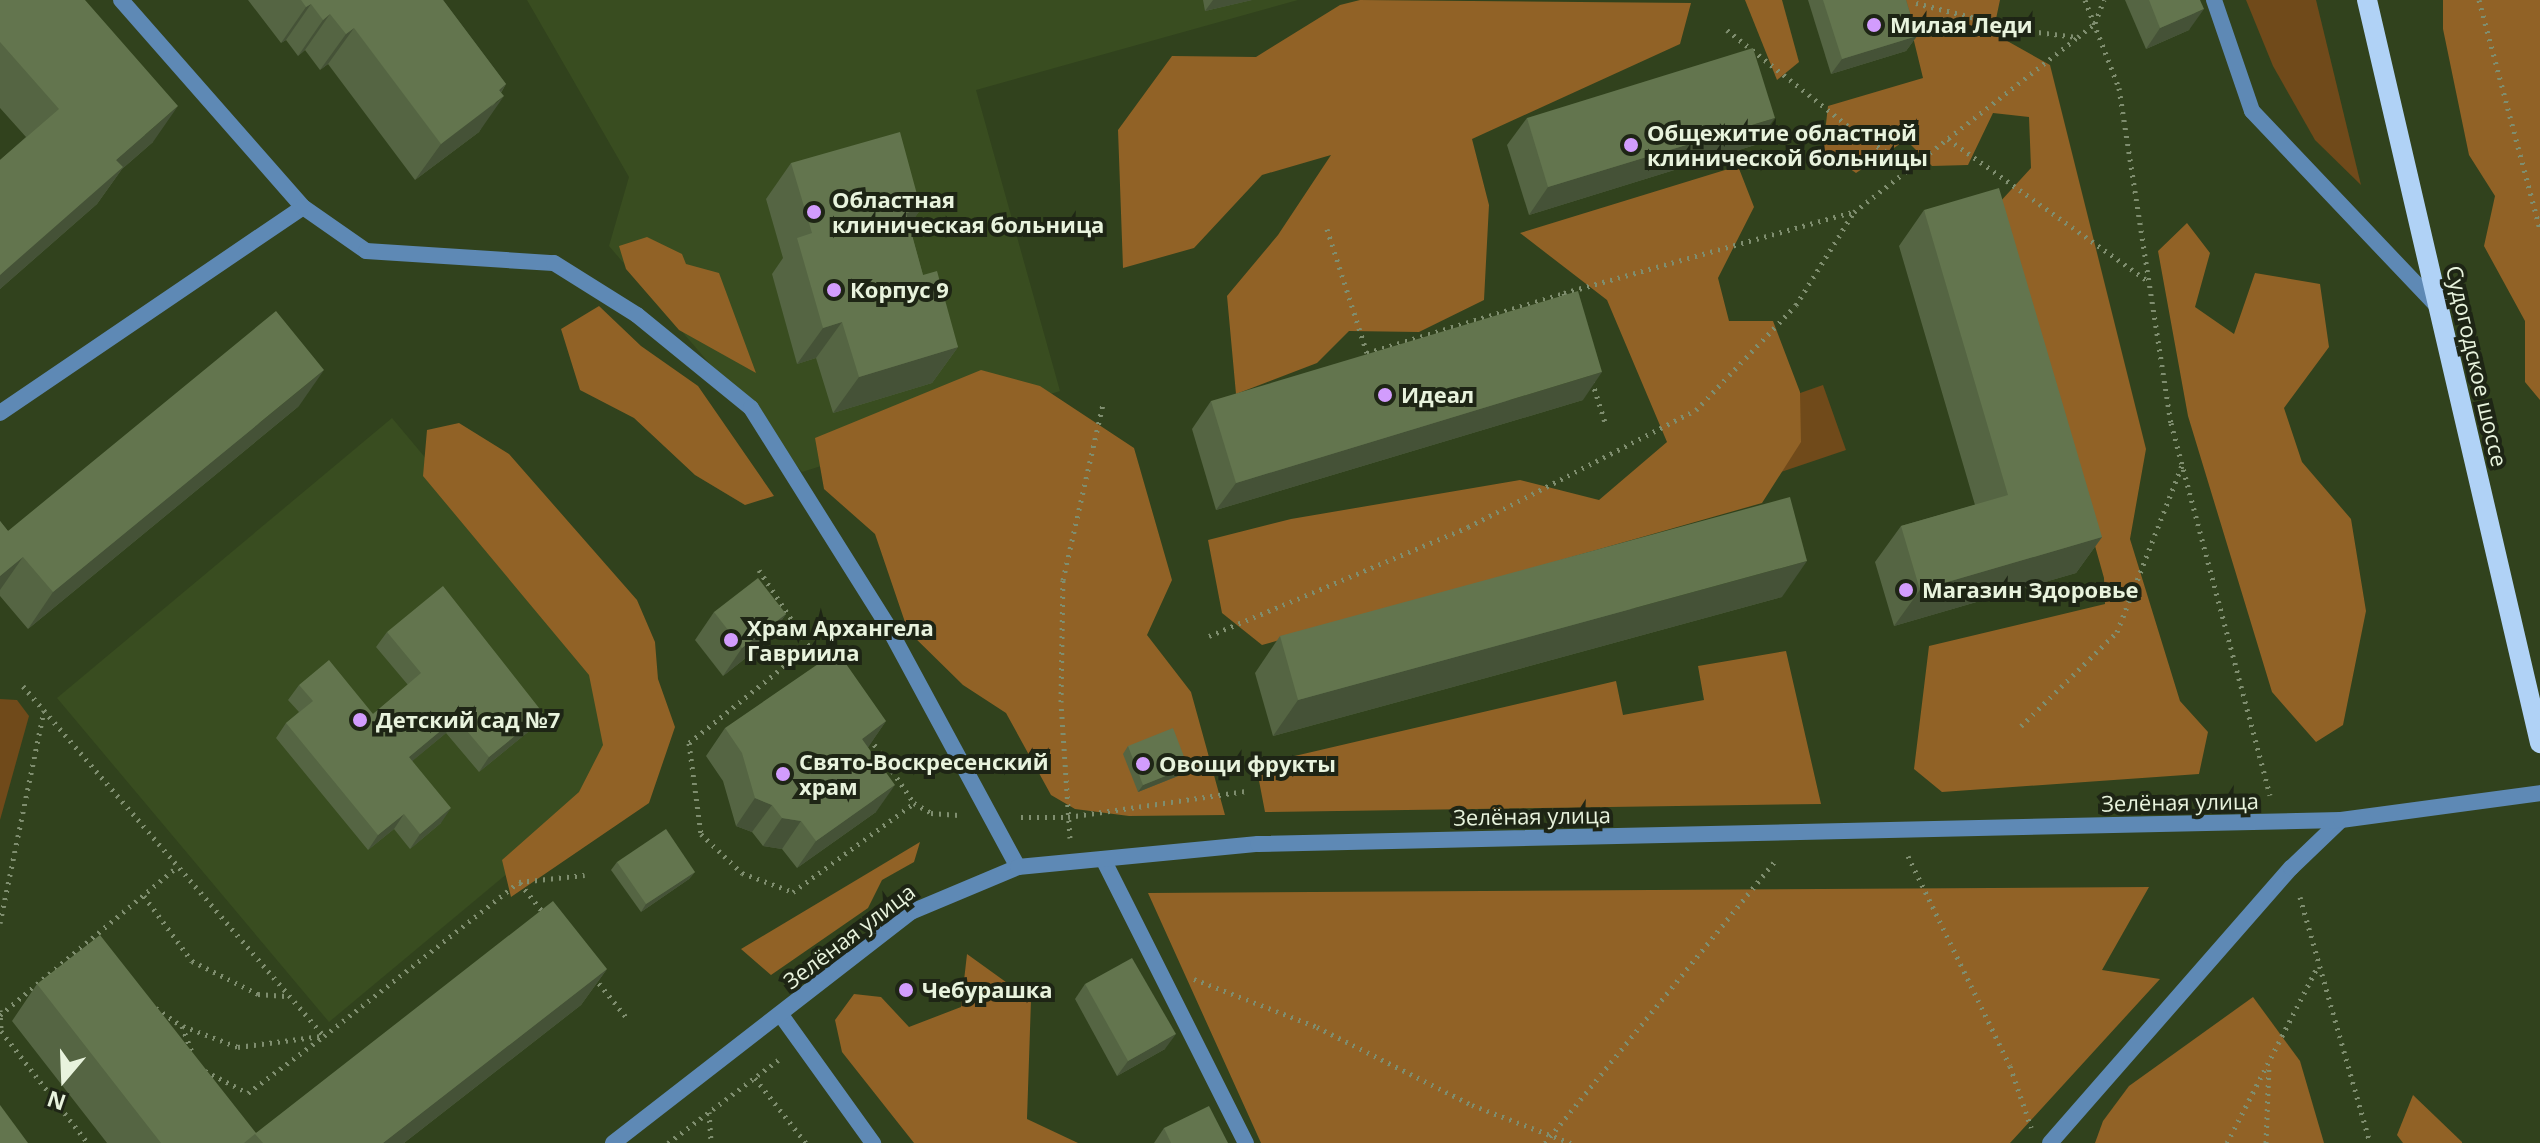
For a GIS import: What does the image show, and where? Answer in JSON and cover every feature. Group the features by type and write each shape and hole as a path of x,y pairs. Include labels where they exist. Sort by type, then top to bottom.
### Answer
{"main road":[{"name":"Судогодское шоссе","path":"2367,0 2540,743"}],"street":[{"path":"121,0 303,207 366,251 554,263 637,315 751,408 887,625 1018,867"},
{"path":"2214,0 2252,111 2438,307"},
{"path":"0,413 303,207"},
{"name":"Зелёная улица","path":"613,1143 911,912 1018,867 1258,844 2341,820 2540,793"},
{"path":"2050,1143 2291,868 2341,820"},
{"path":"1104,861 1246,1143"},
{"path":"781,1015 873,1143"}],"path":[{"path":"2085,0 2119,88 2183,464 2278,823"},
{"path":"1209,636 1468,527 1696,410 1796,305 1854,212 2095,23 2104,0"},
{"path":"2479,0 2540,229"},
{"path":"1916,3 2023,30 2078,37"},
{"path":"1727,30 1857,133 1911,168"},
{"path":"1948,139 2150,282"},
{"path":"1327,229 1367,353 1564,293 1854,212"},
{"path":"1564,293 1569,307"},
{"path":"1587,365 1605,422"},
{"path":"1071,863 1061,702 1063,580 1103,404"},
{"path":"2021,726 2117,632 2183,464"},
{"path":"759,570 827,672"},
{"path":"809,646 689,743 701,834 742,873 793,892 914,803"},
{"path":"23,686 324,1036"},
{"path":"0,923 44,709"},
{"path":"861,725 914,803 931,813 1068,817 1246,791"},
{"path":"1896,829 1935,920 2010,1066 2036,1143"},
{"path":"1545,1143 1800,832"},
{"path":"88,1143 1,1031 0,1013 178,866"},
{"path":"2291,868 2370,1143"},
{"path":"182,1026 197,1067 248,1093 519,882 585,875"},
{"path":"519,882 548,919"},
{"path":"144,896 192,961 258,994 290,996"},
{"path":"76,952 88,960"},
{"path":"1156,964 1317,1027 1472,1105 1571,1143"},
{"path":"2227,1143 2319,965"},
{"path":"587,968 626,1017"},
{"path":"147,1001 182,1026 238,1047 324,1036"},
{"path":"668,1143 800,1043"},
{"path":"735,1051 806,1143"},
{"path":"2266,1143 2269,1061"},
{"path":"706,1073 711,1143"}],"shaded area":[{"name":"Областная клиническая больница","path":"527,0 1298,0 976,90 1060,391 802,472 609,246 629,177"},
{"path":"1360,0 1691,3 1680,44 1472,139 1489,205 1484,300 1419,332 1349,331 1317,363 1236,394 1227,296 1278,235 1331,155 1262,175 1194,248 1123,268 1118,130 1172,56 1256,57 1340,5"},
{"path":"1745,0 1782,0 1799,62 1777,80"},
{"path":"1904,0 2000,0 1993,33 2050,65 2146,449 2130,539 2180,701 2208,732 2199,774 1942,792 1914,769 1929,646 2105,604 2104,578 1999,203 2031,168 2029,117 1993,113 1968,165 1932,166 1906,140 1856,173 1823,150 1828,106 1923,78"},
{"path":"2246,0 2316,0 2361,185 2315,140 2273,66"},
{"path":"2443,0 2540,0 2540,400 2525,382 2525,321 2484,246 2495,196 2469,155 2443,29"},
{"path":"1738,166 1754,207 1718,278 1729,321 1773,321 1800,392 1801,442 1762,503 1262,645 1222,613 1208,540 1291,519 1520,480 1599,500 1667,442 1607,300 1520,233"},
{"path":"2187,223 2210,253 2195,307 2234,334 2255,273 2320,284 2329,347 2284,408 2302,462 2351,519 2366,611 2343,725 2316,742 2272,692 2188,416 2158,251"},
{"path":"647,237 682,254 686,264 719,273 756,373 679,330 626,269 619,246"},
{"path":"599,306 641,346 698,386 774,496 745,505 695,475 634,418 580,390 561,329"},
{"path":"981,370 1040,386 1134,448 1172,580 1147,635 1191,692 1225,815 1129,816 1075,809 1051,795 1006,713 963,685 908,631 875,534 824,489 815,438"},
{"path":"1823,385 1846,450 1757,480 1734,416"},
{"name":"Детский сад №7","path":"392,418 664,743 329,1022 57,698"},
{"path":"459,423 509,454 637,600 655,642 658,679 675,727 649,803 511,897 502,860 579,792 603,745 589,675 423,476 427,430"},
{"path":"1786,651 1821,804 1265,812 1256,765 1616,681 1623,715 1704,700 1698,666"},
{"path":"0,699 17,700 29,716 0,820"},
{"path":"920,842 914,862 882,880 868,908 771,975 741,949"},
{"path":"2149,887 2102,970 2160,979 2010,1143 1261,1143 1148,893"},
{"path":"967,954 1031,1000 1027,1119 1078,1143 914,1143 842,1052 835,1020 854,994 881,997 909,1027 961,1007"},
{"path":"2253,997 2300,1061 2324,1143 2095,1143 2103,1121 2129,1086"},
{"path":"2413,1095 2462,1143 2403,1143 2397,1135"}],"building":[{"path":"0,0 85,0 178,106 116,160 123,167 0,275 0,160 59,109 0,42"},
{"path":"301,0 443,0 506,84 499,90 504,96 441,144 354,28 346,34 330,14 323,20 311,4 306,7"},
{"path":"1823,0 1906,0 1917,36 1842,59"},
{"path":"2149,0 2200,0 2204,9 2160,28"},
{"name":"Общежитие областной клинической больницы","path":"1753,48 1775,118 1548,187 1527,118"},
{"name":"Корпус 9","path":"900,132 921,209 906,213 923,275 937,271 958,347 859,377 842,322 823,328 797,238 812,233 791,163"},
{"path":"1999,188 2102,537 1920,590 1901,526 2008,495 1924,210"},
{"path":"1578,291 1602,372 1236,483 1211,401"},
{"path":"276,311 324,370 53,592 23,557 0,576 0,521 8,531"},
{"path":"1790,497 1807,561 1298,700 1280,636"},
{"path":"758,578 786,614 742,648 714,612"},
{"path":"443,586 543,713 489,757 456,718 409,757 451,808 420,834 404,814 378,835 286,723 313,701 299,685 329,660 373,714 421,673 387,632"},
{"name":"Свято-Воскресенский храм","path":"837,651 886,721 862,739 895,785 816,841 801,821 782,818 772,805 755,798 742,753 725,728"},
{"path":"1173,728 1188,767 1143,785 1128,746"},
{"path":"666,829 695,872 646,904 617,862"},
{"path":"553,901 607,969 383,1143 263,1143 255,1134 244,1143 161,1143 37,984 100,935 256,1133"},
{"path":"1132,958 1176,1034 1128,1061 1085,984"},
{"path":"0,1105 28,1143 0,1143"},
{"path":"1209,1106 1228,1143 1171,1143 1164,1128"}],"place":[{"name":"Милая Леди","path":"1874,25"},
{"name":"Общежитие областной клинической больницы","path":"1631,145"},
{"name":"Областная клиническая больница","path":"814,212"},
{"name":"Корпус 9","path":"834,290"},
{"name":"Идеал","path":"1385,395"},
{"name":"Магазин Здоровье","path":"1906,590"},
{"name":"Храм Архангела Гавриила","path":"731,640"},
{"name":"Детский сад №7","path":"360,720"},
{"name":"Овощи фрукты","path":"1143,764"},
{"name":"Свято-Воскресенский храм","path":"783,774"},
{"name":"Чебурашка","path":"906,990"}]}
